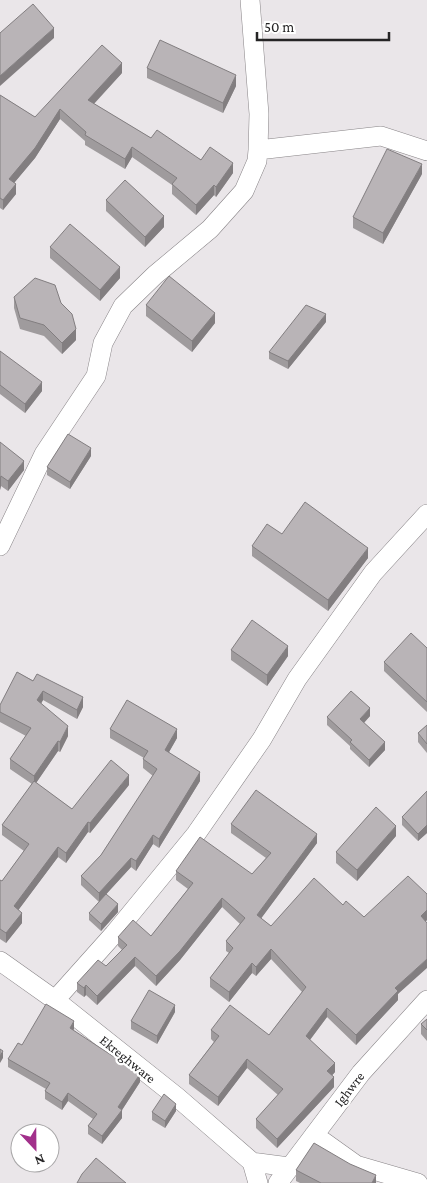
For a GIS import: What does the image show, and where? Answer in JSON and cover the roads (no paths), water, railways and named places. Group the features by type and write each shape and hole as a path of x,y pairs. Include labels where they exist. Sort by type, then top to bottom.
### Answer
{"street":[{"path":"0,546 44,454 96,376 103,344 123,306 210,229 244,192 257,161 258,150 259,114 250,0"},
{"path":"258,150 381,136 427,151"},
{"path":"55,1000 114,934 196,834 262,739 297,680 367,581 427,514"},
{"name":"Ekreghware","path":"0,961 55,1000 177,1098 252,1162"},
{"name":"Ighwre","path":"278,1183 288,1167 361,1073 427,1000"},
{"path":"314,1135 356,1165 418,1183"},
{"path":"258,1183 252,1162 288,1167"}]}
